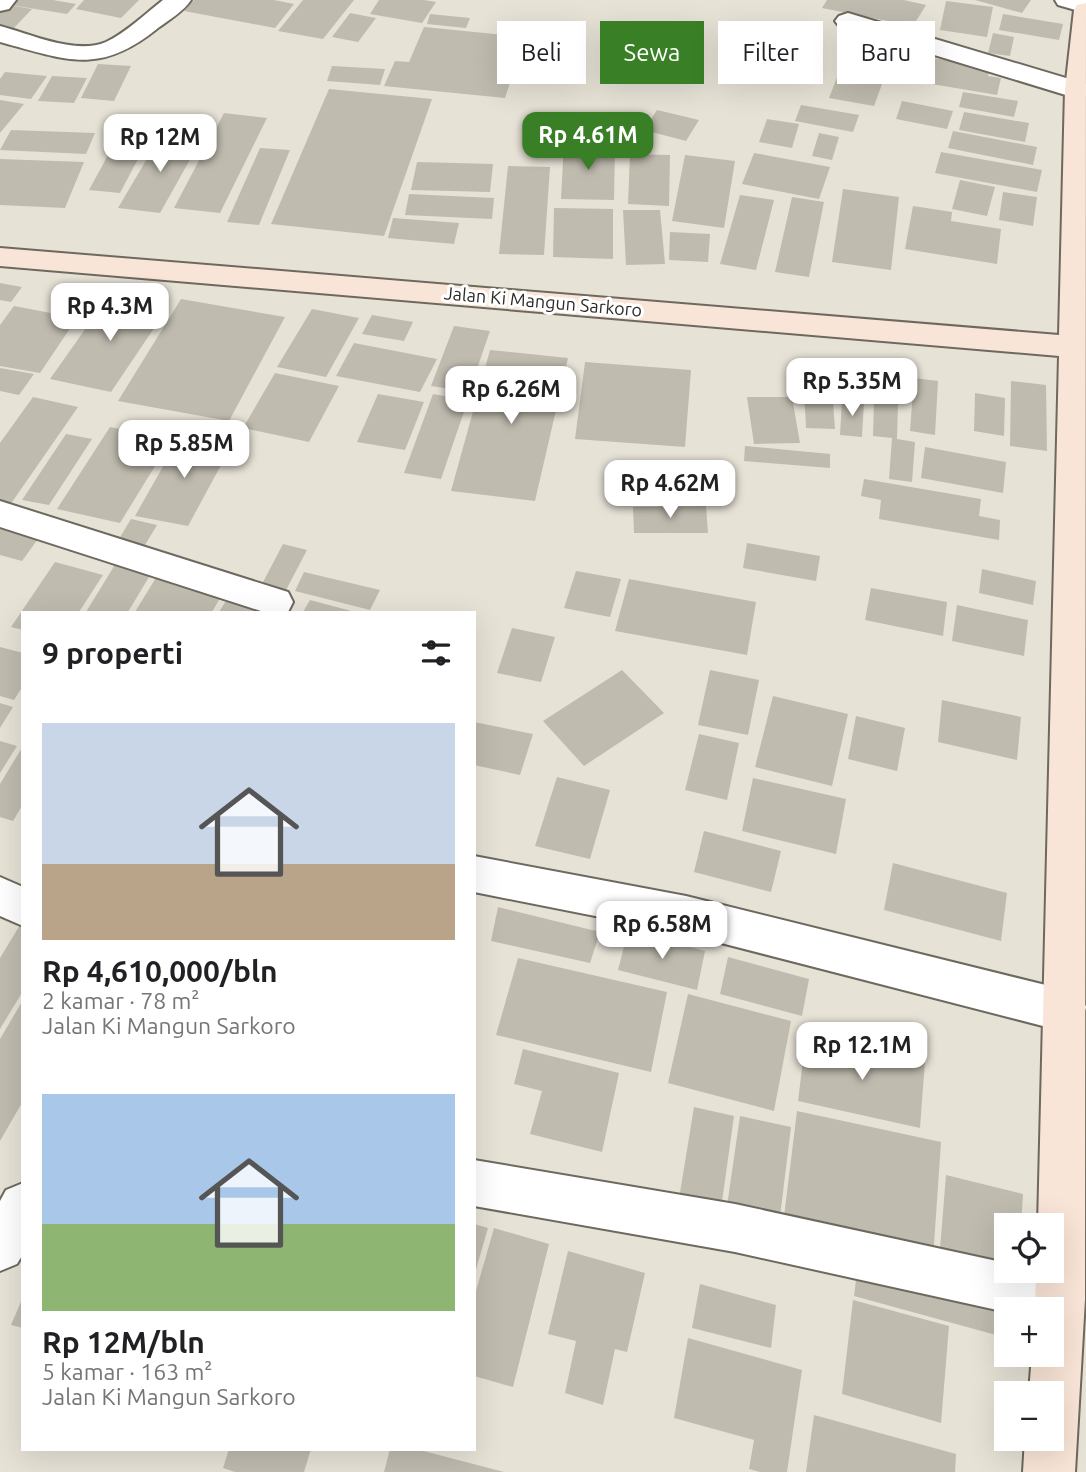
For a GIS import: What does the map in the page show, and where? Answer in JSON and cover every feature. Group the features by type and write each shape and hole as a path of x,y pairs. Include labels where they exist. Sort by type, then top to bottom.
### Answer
{"street":[{"path":"0,4 4,0"},
{"path":"0,34 62,50 100,51 114,48 179,0"},
{"path":"1060,1297 1066,1011 1078,721 1078,90 1086,8 1067,0"},
{"path":"848,20 1078,90"},
{"name":"Jalan Ki Mangun Sarkoro","path":"0,257 1080,347"},
{"path":"0,514 275,602"},
{"path":"476,874 686,915 1066,1011"},
{"path":"0,896 21,906"},
{"path":"476,1183 736,1228 1051,1297"},
{"path":"0,1247 21,1210"},
{"path":"1049,1472 1050,1451"}],"building":[{"path":"14,0 53,0 76,4 67,14 10,5"},
{"path":"84,0 139,0 121,18 76,9"},
{"path":"194,0 274,0 294,4 275,28 184,11"},
{"path":"303,0 354,0 323,39 278,31"},
{"path":"379,0 436,2 422,23 370,14"},
{"path":"827,0 904,0 926,5 916,21 888,21 822,8"},
{"path":"975,0 1031,0 1022,13"},
{"path":"946,1 993,7 987,37 940,30"},
{"path":"8,5 32,9 13,29 0,27 0,13"},
{"path":"350,13 376,18 358,42 332,37"},
{"path":"430,14 470,18 466,28 427,24"},
{"path":"1003,14 1063,24 1059,40 999,30"},
{"path":"424,27 497,34 497,84 510,84 505,98 384,86 395,61 409,62"},
{"path":"993,33 1014,37 1010,56 988,53"},
{"path":"935,58 990,68 988,76 1001,78 997,95 932,84 935,84"},
{"path":"98,64 131,66 114,101 81,98"},
{"path":"332,66 385,69 380,85 327,81"},
{"path":"5,72 47,76 31,99 0,95 0,79"},
{"path":"52,76 87,78 74,103 38,101"},
{"path":"837,78 837,84 882,84 874,106 829,98"},
{"path":"329,89 432,99 384,236 271,224"},
{"path":"963,92 1018,101 1014,117 959,107"},
{"path":"0,100 24,104 0,133"},
{"path":"902,101 953,111 947,129 896,119"},
{"path":"801,105 859,115 853,132 795,121"},
{"path":"657,110 699,120 686,141 644,130"},
{"path":"964,112 1029,123 1025,142 959,130"},
{"path":"224,113 267,118 220,213 174,208"},
{"path":"767,119 799,124 792,148 759,142"},
{"path":"178,120 209,124 202,135 171,131"},
{"path":"126,122 156,125 120,193 89,190"},
{"path":"569,125 620,130 616,142 566,136"},
{"path":"11,130 95,133 86,154 0,150"},
{"path":"953,131 1037,147 1033,165 948,148"},
{"path":"819,133 839,137 832,160 812,156"},
{"path":"161,135 201,140 160,213 118,208"},
{"path":"564,143 615,144 614,200 561,199"},
{"path":"260,148 290,150 259,225 227,222"},
{"path":"941,152 1042,170 1037,192 935,173"},
{"path":"754,153 830,167 819,199 742,184"},
{"path":"630,154 670,155 669,206 628,204"},
{"path":"685,155 735,161 724,228 672,221"},
{"path":"0,159 84,162 65,208 0,205"},
{"path":"417,162 493,164 490,192 411,190"},
{"path":"508,166 550,167 544,255 499,254"},
{"path":"960,180 995,187 987,216 952,209"},
{"path":"843,189 899,197 891,270 832,262"},
{"path":"1003,192 1037,197 1033,226 999,220"},
{"path":"409,194 494,198 492,219 405,215"},
{"path":"740,195 774,200 756,270 720,264"},
{"path":"792,197 824,202 809,277 775,272"},
{"path":"913,206 952,212 951,221 1001,229 997,264 905,249"},
{"path":"554,208 613,209 613,259 553,257"},
{"path":"623,210 660,210 665,264 626,265"},
{"path":"393,218 459,223 454,244 388,238"},
{"path":"670,232 710,234 708,262 669,260"},
{"path":"0,283 22,287 11,302 0,300"},
{"path":"110,294 169,306 111,392 50,379"},
{"path":"181,299 285,317 229,421 118,401"},
{"path":"14,306 77,318 40,373 0,366 0,325"},
{"path":"312,309 359,318 326,377 277,367"},
{"path":"372,315 413,322 404,341 362,334"},
{"path":"454,326 490,331 469,392 431,386"},
{"path":"354,343 437,359 420,392 336,376"},
{"path":"490,350 568,358 535,501 451,491"},
{"path":"585,362 691,370 685,447 575,439"},
{"path":"0,368 34,374 19,395 0,391"},
{"path":"275,373 339,386 309,442 243,428"},
{"path":"851,375 897,380 897,399 851,394"},
{"path":"914,378 938,381 935,435 910,431"},
{"path":"1011,381 1046,385 1047,451 1010,446"},
{"path":"804,388 832,389 835,429 806,428"},
{"path":"975,393 1005,398 1004,436 974,431"},
{"path":"378,394 424,402 405,450 357,442"},
{"path":"433,394 468,400 441,479 404,473"},
{"path":"33,397 78,407 10,505 0,503 0,443"},
{"path":"747,397 792,397 800,443 754,444"},
{"path":"842,400 864,402 862,437 840,435"},
{"path":"874,402 898,404 897,439 915,442 912,482 889,479 892,438 873,436"},
{"path":"110,427 171,440 120,523 57,509"},
{"path":"182,433 233,443 188,526 135,516"},
{"path":"66,434 92,439 49,505 22,500"},
{"path":"745,446 830,454 830,468 744,461"},
{"path":"925,447 1006,462 1003,493 921,478"},
{"path":"864,479 981,499 979,516 1000,520 999,540 879,519 881,500 861,496"},
{"path":"706,506 708,533 634,533 633,507"},
{"path":"131,519 157,525 145,545 119,539"},
{"path":"0,525 40,536 22,561 0,555"},
{"path":"747,543 820,556 816,581 743,568"},
{"path":"283,544 307,550 285,592 261,586"},
{"path":"55,562 103,575 80,611 22,611"},
{"path":"116,563 152,572 129,611 87,611"},
{"path":"982,569 1036,581 1033,605 979,593"},
{"path":"576,571 621,579 610,617 564,608"},
{"path":"304,572 380,590 370,610 295,591"},
{"path":"157,576 223,593 213,611 136,611"},
{"path":"629,579 756,602 747,655 615,631"},
{"path":"871,588 947,602 943,636 865,620"},
{"path":"227,599 269,611 220,611"},
{"path":"310,600 351,611 304,611"},
{"path":"957,605 1028,620 1024,656 952,641"},
{"path":"21,612 21,630 11,627"},
{"path":"512,628 555,637 541,682 497,673"},
{"path":"0,647 21,652 21,689 14,700 0,696"},
{"path":"622,670 664,713 584,766 543,721"},
{"path":"710,670 759,680 748,735 698,725"},
{"path":"773,696 848,714 832,786 755,767"},
{"path":"942,700 1021,717 1017,760 938,742"},
{"path":"0,703 13,707 0,728"},
{"path":"856,716 905,728 897,771 848,759"},
{"path":"476,722 533,734 520,775 476,765"},
{"path":"699,734 739,743 727,800 685,790"},
{"path":"0,741 17,746 0,773"},
{"path":"21,749 21,807 13,821 0,817 0,784"},
{"path":"557,777 610,790 590,859 535,846"},
{"path":"753,778 846,799 836,854 742,831"},
{"path":"704,831 781,851 771,892 694,872"},
{"path":"893,863 1007,893 1001,941 884,910"},
{"path":"498,907 600,932 590,963 491,941"},
{"path":"21,925 21,994 0,1029 0,958"},
{"path":"628,931 705,951 697,990 618,970"},
{"path":"728,957 809,979 802,1016 720,994"},
{"path":"518,958 667,992 651,1072 496,1035"},
{"path":"688,994 791,1021 774,1111 668,1083"},
{"path":"21,1003 21,1104 0,1141 0,1039"},
{"path":"806,1036 925,1061 920,1128 798,1101"},
{"path":"523,1049 619,1073 602,1152 530,1134 542,1091 514,1084"},
{"path":"694,1107 734,1116 720,1216 678,1205"},
{"path":"797,1111 941,1142 933,1259 783,1225"},
{"path":"740,1116 791,1127 779,1225 726,1213"},
{"path":"946,1175 1023,1194 1022,1213 994,1213 994,1274 939,1261"},
{"path":"476,1225 488,1228 476,1270"},
{"path":"494,1228 549,1244 513,1387 476,1377 476,1291"},
{"path":"568,1251 645,1273 627,1352 615,1349 603,1405 565,1393 576,1341 548,1334"},
{"path":"859,1257 1000,1296 994,1297 994,1334 854,1296"},
{"path":"700,1284 776,1305 771,1348 692,1328"},
{"path":"853,1300 949,1326 941,1423 842,1394"},
{"path":"21,1302 21,1328 11,1325"},
{"path":"688,1338 802,1370 787,1472 760,1472 749,1469 754,1440 674,1418"},
{"path":"814,1415 956,1454 955,1472 806,1472"},
{"path":"228,1451 310,1451 304,1472 235,1472 223,1468"},
{"path":"389,1451 424,1451 504,1472 384,1472"}]}
